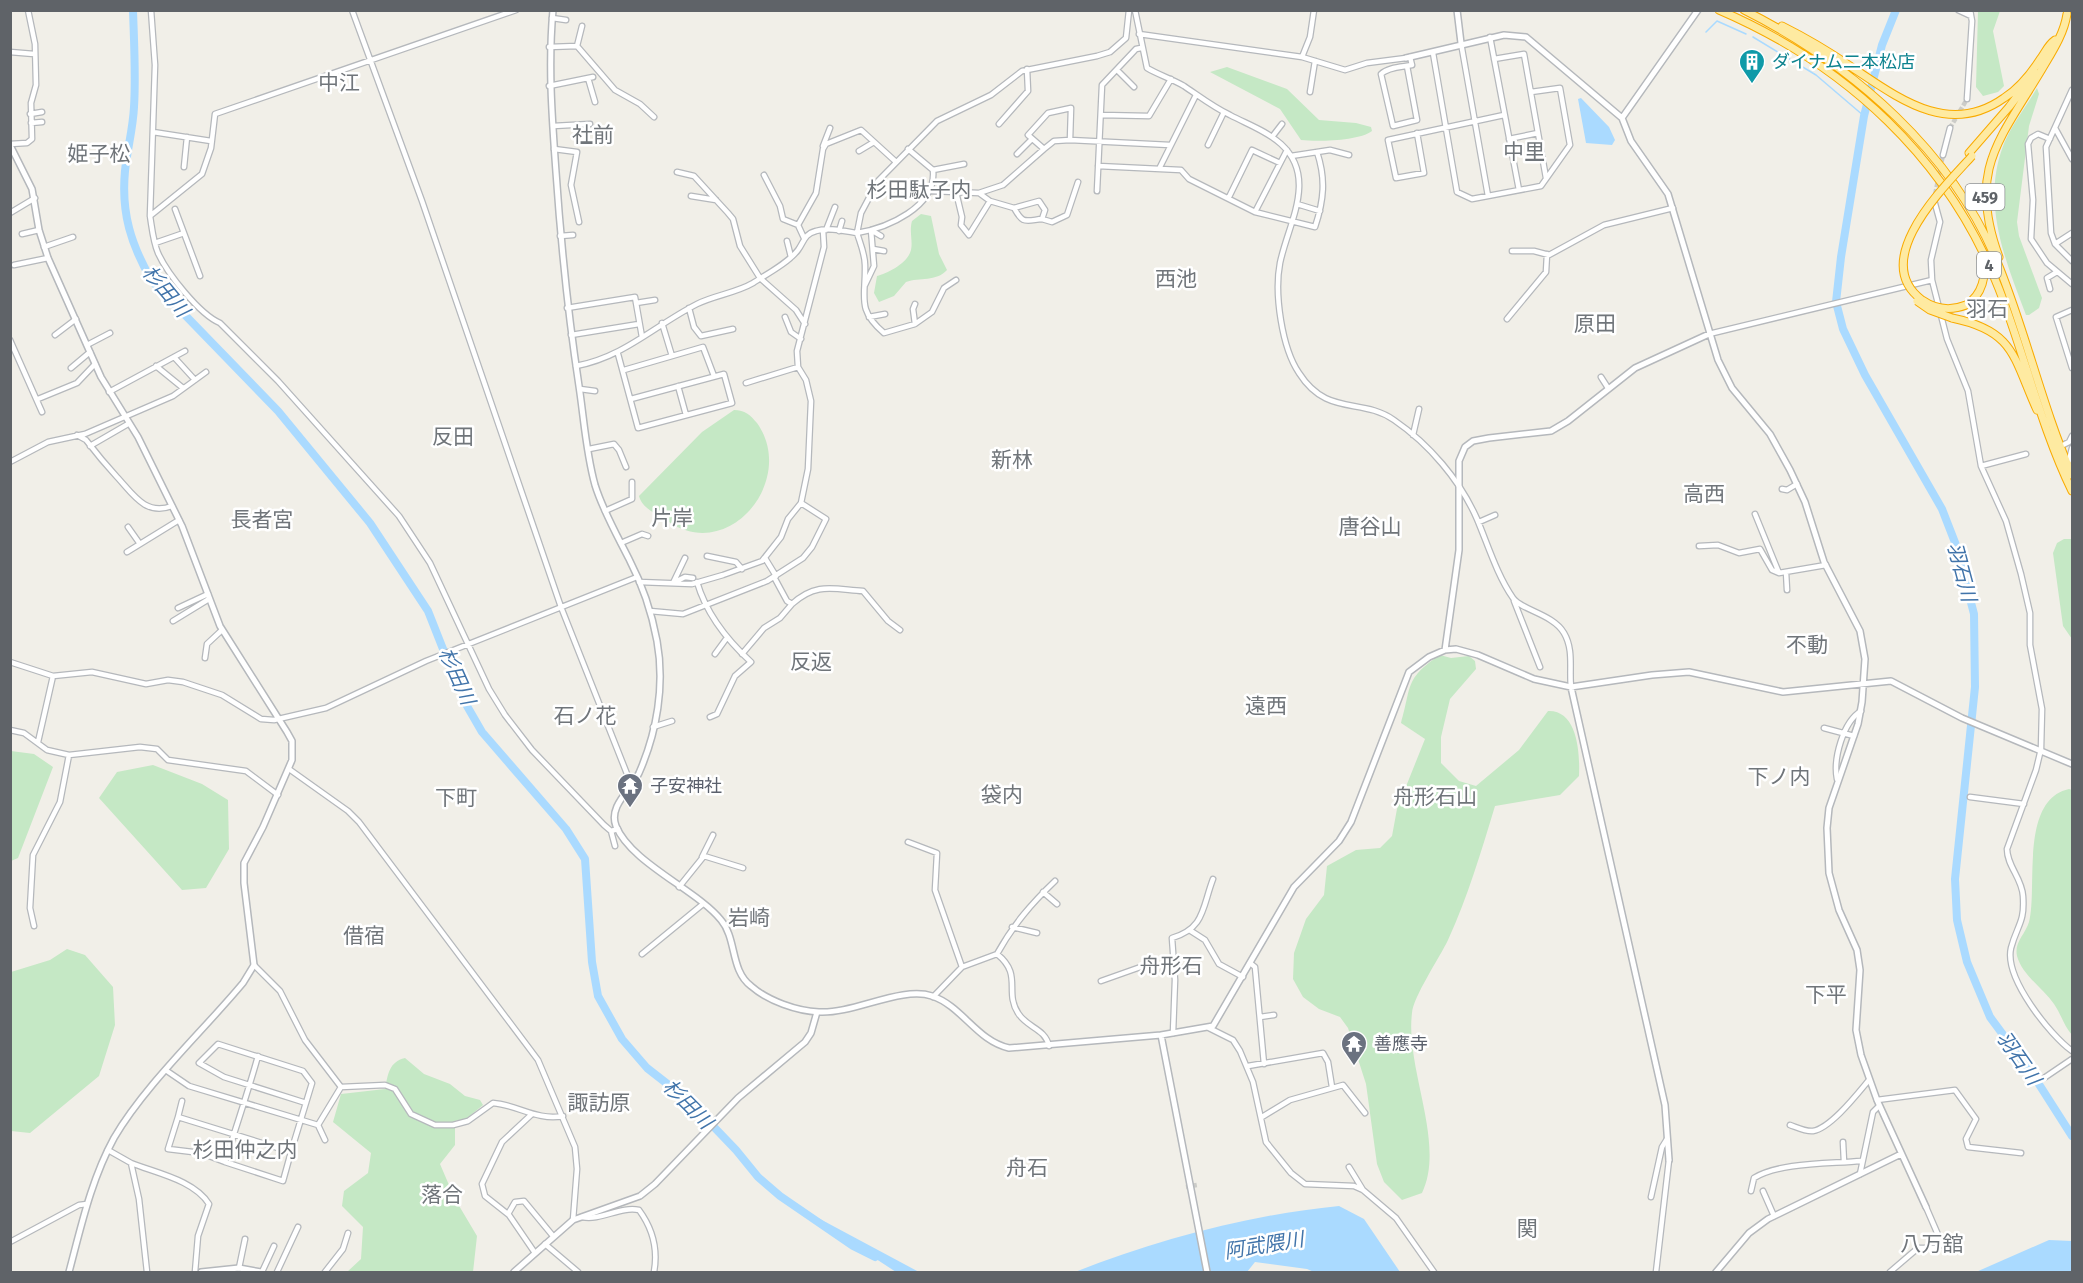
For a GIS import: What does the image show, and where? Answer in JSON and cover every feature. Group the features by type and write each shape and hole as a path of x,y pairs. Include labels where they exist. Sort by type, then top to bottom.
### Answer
{"highway":[{"name":"4","path":"1719,10 1784,41 1829,69 1859,93 1878,103 1922,159 1969,227 1999,288 2073,491"},
{"name":"4","path":"1746,10 1800,41 1860,84 1920,142 1976,219 1999,267 2025,339 2058,448 2073,475"},
{"path":"1746,10 1799,34 1914,107 1928,112 1955,114 1978,111 2008,96 2055,40"},
{"name":"459","path":"2058,448 2006,343 1987,328 1952,318 1924,306 1913,296 1903,279 1901,252 1905,236 1919,211 2009,107 2043,61 2068,13"},
{"name":"459","path":"2025,339 2018,309 1988,226 1986,185 2000,137 2045,64 2068,13"},
{"path":"1969,227 1984,270 1979,292 1966,305 1943,308 1923,300 1909,283 1904,257 1919,218 1970,154 2010,112 2045,64"}],"street":[{"path":"28,10 36,85 30,114 30,142 10,145 28,177 39,230 48,258 95,364 179,519 222,630 292,741 293,752 289,770 244,863 243,884 254,965 280,991 305,1040 341,1087"},
{"path":"151,10 155,65 150,216 155,243 170,273 190,296 278,381 399,516 430,563 466,645 489,689 518,733 611,831 615,846"},
{"path":"352,10 422,201 561,607 631,784"},
{"path":"150,216 198,180 208,159 215,114 516,10"},
{"path":"553,10 554,31 549,47 549,86 560,236 567,308 589,449 595,483 605,511 638,580 650,612 657,638 661,673 653,727 641,766 615,812 618,829 647,861 703,904 726,928 738,970 750,986 775,1000 817,1012 846,1010 908,995 933,996 948,1005 996,1045 1019,1048 1161,1035 1209,1028 1217,1022 1299,880 1340,841 1351,822 1409,672 1418,663 1445,650 1467,651 1527,676 1571,687 1689,672 1783,692 1864,682 1896,682 1964,718 2071,761"},
{"path":"956,280 944,288 932,312 915,324 884,333 869,317 862,303 865,262 857,233 865,204 878,182 895,161 937,121 982,100 1027,69 1110,52 1126,38 1129,10"},
{"path":"1135,10 1141,48 1147,68 1171,79 1224,112 1272,137 1291,156 1300,179 1297,204 1280,265 1280,294 1285,343 1293,364 1305,381 1321,395 1340,406 1382,413 1413,435 1460,485 1514,601 1540,667"},
{"path":"1302,57 1310,38 1314,10"},
{"path":"1456,10 1488,196"},
{"path":"1622,118 1698,10"},
{"path":"1958,10 1970,13 1967,99"},
{"path":"552,18 566,20"},
{"path":"577,46 582,26"},
{"path":"1139,34 1302,57 1345,70 1367,63 1433,53 1461,43 1490,37 1513,34 1526,37 1622,118 1625,131 1659,178 1673,208 1709,334 1727,380 1770,434 1797,484 1826,565 1860,632 1865,659 1861,711 1837,779 1827,818 1829,873 1839,910 1857,950 1860,970 1856,1030 1869,1080 1942,1244 1936,1248 1918,1248 1890,1272"},
{"path":"1490,37 1519,190"},
{"path":"549,47 577,46"},
{"path":"577,46 615,90 640,104 654,117"},
{"path":"1097,190 1102,85 1136,49 1141,48"},
{"path":"10,52 34,54"},
{"path":"1433,53 1457,192 1472,199 1541,186 1570,145 1560,88 1531,92"},
{"path":"1494,59 1524,54 1546,178"},
{"path":"1407,66 1417,120 1393,126 1381,74 1384,71 1407,66 1412,65 1408,57"},
{"path":"1310,92 1314,61"},
{"path":"999,124 1028,91 1027,69"},
{"path":"1117,70 1134,87"},
{"path":"549,86 591,77 595,102"},
{"path":"1101,115 1149,116 1171,79"},
{"path":"2073,90 2049,139 2046,157 2051,233 2055,244 2073,261"},
{"path":"1160,167 1196,95"},
{"path":"2067,101 2073,104"},
{"path":"1044,149 1028,135 1048,113 1071,108 1070,140"},
{"path":"30,114 42,112"},
{"path":"1208,145 1224,112"},
{"path":"1417,134 1424,173 1396,178 1388,140 1504,115"},
{"path":"31,123 42,122"},
{"path":"553,126 590,124"},
{"path":"1272,137 1282,124"},
{"path":"798,225 816,193 824,146 830,128"},
{"path":"1942,155 1950,128"},
{"path":"2055,128 2073,159"},
{"path":"824,146 861,130 895,161"},
{"path":"153,132 212,141"},
{"path":"1509,139 1538,133"},
{"path":"2049,139 2038,134 2031,138 2028,144 2033,200 2031,236 2039,254 2057,273 2073,284"},
{"path":"184,167 187,137"},
{"path":"1017,154 1032,139"},
{"path":"931,192 979,193 1003,185 1054,141 1098,140 1170,145"},
{"path":"859,152 874,142"},
{"path":"554,149 577,153 571,185 579,222"},
{"path":"908,149 933,170"},
{"path":"1229,197 1252,150 1280,163"},
{"path":"1255,212 1287,150"},
{"path":"1291,156 1330,150 1349,155"},
{"path":"1098,166 1160,167 1181,170 1189,179 1255,212 1315,227 1320,211 1324,179 1317,152"},
{"path":"933,170 964,164"},
{"path":"576,366 601,361 618,354 662,323 689,308 742,289 791,257 804,238 814,231 857,233 871,230 915,209 931,192 933,170"},
{"path":"677,172 694,176 733,219 738,241 760,278 796,310 805,324"},
{"path":"764,175 780,206 783,219 798,225 804,238"},
{"path":"1014,208 1020,220 1042,219 1052,222 1067,216 1078,182"},
{"path":"956,192 962,217 961,225 969,235 990,201"},
{"path":"979,193 990,201 1014,208 1039,201 1045,210 1042,219"},
{"path":"691,196 716,200"},
{"path":"10,213 34,198"},
{"path":"1934,200 1940,222 1931,260 1932,280 1947,339 1968,391 1981,466 2006,520 2029,608 2032,627 2030,645 2042,709 2041,749 2007,849 2008,860 2022,884 2025,911 2011,947 2011,962 2022,989 2058,1040 2073,1051"},
{"path":"1297,204 1320,211"},
{"path":"10,662 53,676 92,672 146,684 168,680 183,682 222,696 261,719 278,718 326,708 426,661 561,607 638,580 673,583 697,582 742,569 765,558 801,502 808,469 811,408 806,380 798,367 796,351 824,247 824,230 835,207"},
{"path":"1512,251 1534,251 1547,254 1604,225 1673,208"},
{"path":"176,209 200,276"},
{"path":"838,231 842,221"},
{"path":"22,234 39,230"},
{"path":"871,230 881,236"},
{"path":"865,285 874,266 871,230"},
{"path":"155,243 184,233"},
{"path":"2055,244 2073,233"},
{"path":"560,236 573,235"},
{"path":"44,247 73,237"},
{"path":"787,241 791,257"},
{"path":"873,249 884,251"},
{"path":"1508,319 1546,272 1547,254"},
{"path":"14,266 48,258"},
{"path":"2050,289 2047,278 2057,273"},
{"path":"1445,650 1459,550 1460,455 1470,444 1489,438 1551,431 1568,421 1635,368 1709,334 1907,284 1932,280"},
{"path":"567,308 635,297 642,337"},
{"path":"636,303 655,300"},
{"path":"915,304 913,311 915,324"},
{"path":"689,308 694,327 701,336 733,329"},
{"path":"2073,310 2056,317 2073,368"},
{"path":"869,317 885,314"},
{"path":"785,317 791,332 801,339"},
{"path":"55,335 76,319"},
{"path":"662,323 672,356"},
{"path":"571,335 639,324"},
{"path":"71,368 89,349 110,333"},
{"path":"10,340 42,412"},
{"path":"624,370 703,347 714,376"},
{"path":"109,392 185,351"},
{"path":"618,354 638,428 732,403 724,374 631,399"},
{"path":"174,357 195,380"},
{"path":"38,399 77,383 95,364"},
{"path":"156,366 183,388"},
{"path":"746,383 798,367"},
{"path":"10,462 48,442 77,435 173,396 206,372"},
{"path":"1601,377 1608,388"},
{"path":"678,386 686,415"},
{"path":"580,389 595,391"},
{"path":"1413,435 1419,409"},
{"path":"90,446 128,424"},
{"path":"77,435 90,446 134,499 151,507 165,509 172,506"},
{"path":"2058,448 2069,442 2073,436"},
{"path":"589,449 614,444 626,467"},
{"path":"2067,464 2073,448"},
{"path":"1981,466 2026,454"},
{"path":"605,511 632,499 632,482"},
{"path":"1782,489 1787,490 1797,484"},
{"path":"650,612 683,614 775,576 803,558 812,547 826,519 801,502"},
{"path":"1755,514 1779,573"},
{"path":"1479,522 1495,515"},
{"path":"127,552 179,519"},
{"path":"128,527 140,544"},
{"path":"621,543 642,534 648,536"},
{"path":"1699,546 1718,545 1739,553 1760,549 1772,570 1779,573 1826,565"},
{"path":"707,556 736,562 742,569"},
{"path":"673,583 685,558"},
{"path":"765,558 787,601 792,604"},
{"path":"1786,572 1787,590"},
{"path":"673,583 685,577 693,578"},
{"path":"697,582 706,605 717,620 726,639 751,662 735,676 717,714 710,717"},
{"path":"742,654 764,628 780,618 805,592 816,588 863,591 888,621 900,630"},
{"path":"178,608 208,596"},
{"path":"173,621 208,596"},
{"path":"1514,601 1547,617 1562,630 1569,643 1571,687 1662,1094 1668,1136 1669,1161 1656,1272"},
{"path":"205,658 207,644 222,630"},
{"path":"715,654 726,639"},
{"path":"38,742 53,676"},
{"path":"1837,779 1836,763 1845,732 1853,716 1861,711"},
{"path":"653,727 672,721"},
{"path":"1824,728 1854,736"},
{"path":"10,730 24,733 56,753 69,755 140,747 157,749 168,760 246,771 278,795"},
{"path":"34,926 30,908 33,855 60,802 69,755"},
{"path":"289,770 348,811 359,822 538,1060 574,1147 576,1158 573,1220"},
{"path":"1970,797 2024,804"},
{"path":"611,831 618,829"},
{"path":"680,887 702,857 713,835"},
{"path":"908,842 937,853 935,890 963,967"},
{"path":"702,857 718,858 743,868"},
{"path":"1173,1033 1175,980 1172,938 1191,931 1202,915 1213,879"},
{"path":"933,996 963,967 997,954 1012,927 1055,881"},
{"path":"1043,892 1057,903"},
{"path":"642,954 703,904"},
{"path":"1012,927 1037,933"},
{"path":"1191,931 1204,940 1219,964 1243,977"},
{"path":"997,954 1011,969 1014,1002 1018,1014 1027,1024 1044,1033 1049,1046"},
{"path":"1250,963 1255,967 1267,1064 1273,1069"},
{"path":"1101,981 1149,964"},
{"path":"69,1272 87,1204 108,1150 142,1099 243,983 254,965"},
{"path":"514,1272 553,1236 579,1216 640,1196 765,1074 805,1042 811,1034 817,1012"},
{"path":"1260,1017 1274,1015"},
{"path":"1209,1028 1233,1040 1248,1066 1268,1146 1302,1182 1354,1186 1363,1190 1396,1218 1434,1272"},
{"path":"1161,1035 1207,1272"},
{"path":"182,1101 168,1149 201,1153 283,1181 312,1083 303,1071 218,1044 199,1063 224,1077 306,1102"},
{"path":"1248,1066 1323,1053 1328,1062 1332,1087"},
{"path":"225,1162 258,1056"},
{"path":"2044,1078 2073,1059"},
{"path":"167,1071 189,1086 318,1125 326,1140"},
{"path":"1790,1125 1808,1131 1817,1130 1844,1109 1869,1080"},
{"path":"341,1087 385,1085 395,1089 411,1114 435,1125 453,1125 468,1121 493,1103 543,1118 563,1116"},
{"path":"318,1125 341,1087"},
{"path":"1262,1118 1290,1100 1332,1087 1346,1087 1365,1113"},
{"path":"1878,1103 1955,1090 1976,1119 1966,1139 1968,1147 2021,1153"},
{"path":"1860,1174 1873,1112 1878,1103"},
{"path":"532,1114 502,1142 482,1184 485,1196 508,1214 535,1253"},
{"path":"178,1117 291,1152"},
{"path":"1651,1197 1662,1147 1668,1136"},
{"path":"1843,1142 1844,1162"},
{"path":"108,1150 158,1175 179,1180 209,1204 209,1210 198,1236 195,1272"},
{"path":"1716,1272 1749,1233 1774,1216 1901,1154"},
{"path":"1751,1191 1754,1178 1760,1174 1789,1167 1861,1161"},
{"path":"131,1163 139,1199 147,1272"},
{"path":"1349,1167 1363,1190"},
{"path":"1763,1191 1774,1216"},
{"path":"508,1214 515,1202 524,1201 553,1236"},
{"path":"10,1242 79,1205 87,1204"},
{"path":"579,1216 590,1219 639,1210 653,1236 656,1256 654,1272"},
{"path":"277,1272 298,1227"},
{"path":"326,1272 342,1249 348,1233"},
{"path":"239,1268 245,1239"},
{"path":"545,1244 578,1272"},
{"path":"201,1272 239,1268 262,1272 274,1246"}],"green space":[{"path":"1978,11 2000,11 1993,31 2004,86 1998,92 1983,96 1976,87"},
{"path":"1227,67 1287,89 1319,120 1356,123 1371,127 1372,131 1348,139 1301,140 1280,109 1210,72"},
{"path":"2037,88 2039,94 2029,126 2017,222 2019,236 2042,298 2039,308 2026,315 2004,254 1994,192 1996,170 2005,141"},
{"path":"921,214 931,216 939,254 947,270 933,278 906,282 894,296 879,302 874,293 877,276 897,267 909,255 912,221"},
{"path":"734,410 750,415 757,423 767,445 769,468 763,490 751,509 734,523 714,532 692,532 669,522 647,508 639,496 702,432"},
{"path":"2064,539 2072,539 2072,639 2063,626 2053,553 2057,543"},
{"path":"1440,655 1451,658 1469,656 1475,661 1476,669 1450,699 1441,737 1441,763 1459,781 1476,786 1519,750 1548,711 1558,713 1571,725 1578,746 1579,776 1560,795 1495,806 1474,874 1455,923 1422,987 1412,1013 1411,1035 1430,1152 1428,1173 1422,1193 1402,1200 1384,1182 1377,1164 1366,1084 1348,1028 1340,1017 1319,1009 1303,997 1293,979 1294,953 1306,919 1324,895 1327,866 1356,850 1380,848 1392,836 1397,809 1425,739 1401,723 1411,684 1428,663"},
{"path":"11,751 34,754 53,767 18,858 11,861"},
{"path":"153,765 202,784 228,800 229,849 206,888 182,890 99,798 117,772"},
{"path":"2069,789 2072,790 2072,1035 2054,1004 2023,969 2016,951 2029,922 2037,827 2043,810 2053,797"},
{"path":"67,949 85,955 113,987 115,1025 99,1076 30,1133 11,1131 11,972 50,960"},
{"path":"405,1058 424,1074 450,1084 465,1096 480,1100 483,1105 466,1119 455,1121 455,1145 440,1164 455,1199 477,1236 473,1272 347,1272 361,1259 363,1227 342,1206 344,1191 368,1173 371,1153 333,1122 341,1094 385,1089 392,1066"}],"water":[{"path":"1581,98 1609,127 1615,140 1612,145 1586,143 1578,99"},
{"path":"792,1204 919,1272 896,1272"},
{"name":"阿武隈川","path":"1339,1206 1364,1219 1400,1272 1314,1272 1255,1262 1247,1272 1075,1272 1139,1249 1205,1230 1271,1215"},
{"path":"2049,1240 2072,1241 2072,1272 1976,1272"}],"waterway":[{"name":"杉田川","path":"133,10 135,95 125,171 125,201 133,241 152,281 278,411 370,523 428,611 443,649 460,679 467,706 482,732 566,829 585,859 592,962 598,996 622,1039 647,1068 688,1100 736,1150 758,1177 780,1196 853,1246 875,1257"},
{"name":"羽石川","path":"1896,10 1882,45 1864,116 1836,302 1843,329 1865,375 1942,509 1956,545 1974,614 1975,687 1955,879 1957,920 1967,962 1990,1017 2033,1075 2072,1136"},
{"path":"1706,32 1717,21 1746,34"},
{"path":"1753,37 1816,75 1864,116"}],"tunnel":[{"path":"1950,128 1967,99"},
{"path":"1934,200 1943,155"},
{"path":"1186,1187 1197,1185"}],"place":[{"name":"ダイナム二本松店","path":"1752,85"},
{"name":"子安神社","path":"630,809"},
{"name":"善應寺","path":"1354,1067"}],"district":[{"name":"中江","path":"339,83"},
{"name":"社前","path":"593,135"},
{"name":"中里","path":"1524,152"},
{"name":"姫子松","path":"99,154"},
{"name":"杉田駄子内","path":"919,190"},
{"name":"西池","path":"1176,279"},
{"name":"羽石","path":"1987,309"},
{"name":"原田","path":"1595,324"},
{"name":"反田","path":"453,437"},
{"name":"新林","path":"1012,460"},
{"name":"高西","path":"1704,494"},
{"name":"片岸","path":"672,518"},
{"name":"長者宮","path":"262,520"},
{"name":"唐谷山","path":"1370,527"},
{"name":"不動","path":"1807,645"},
{"name":"反返","path":"811,662"},
{"name":"遠西","path":"1266,706"},
{"name":"石ノ花","path":"585,716"},
{"name":"下ノ内","path":"1779,777"},
{"name":"袋内","path":"1002,795"},
{"name":"舟形石山","path":"1435,797"},
{"name":"下町","path":"456,798"},
{"name":"岩崎","path":"749,918"},
{"name":"借宿","path":"364,936"},
{"name":"舟形石","path":"1171,966"},
{"name":"下平","path":"1826,995"},
{"name":"諏訪原","path":"599,1103"},
{"name":"杉田仲之内","path":"245,1150"},
{"name":"舟石","path":"1027,1168"},
{"name":"落合","path":"442,1195"},
{"name":"関","path":"1527,1229"},
{"name":"八万舘","path":"1932,1244"}]}
